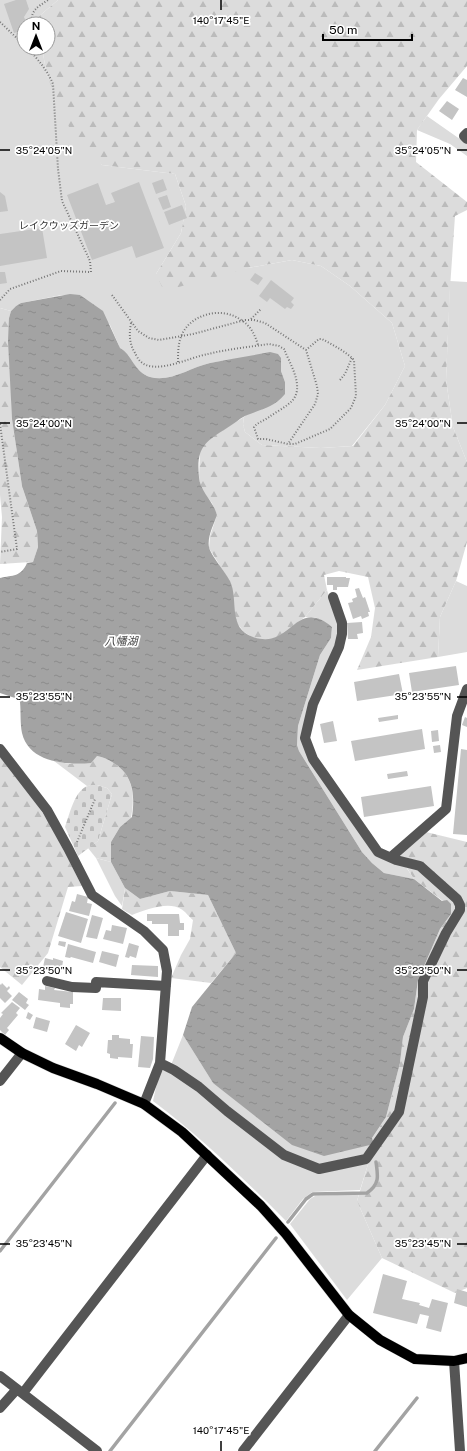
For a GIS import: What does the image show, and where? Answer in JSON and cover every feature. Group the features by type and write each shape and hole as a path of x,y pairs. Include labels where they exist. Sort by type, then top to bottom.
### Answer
{"main road":[{"path":"0,1038 22,1053 53,1068 97,1084 144,1104 182,1132 261,1206 286,1234 349,1315 380,1340 415,1358 454,1361 467,1358"}],"street":[{"path":"467,133 464,136 467,139"},
{"path":"160,1063 174,1070 199,1087 227,1111 284,1155 319,1169 366,1159 399,1112 423,997 423,981 446,933 460,910 460,905 457,899 420,866 378,852 313,758 305,738 313,704 339,647 342,634 342,623 333,597"},
{"path":"390,857 446,808 457,716 467,689"},
{"path":"0,749 47,810 74,858 92,895 144,931 163,950 167,971 160,1063 144,1104"},
{"path":"47,981 72,987 96,988 96,982 166,986"},
{"path":"0,1081 22,1053"},
{"path":"0,1408 20,1391 207,1155"},
{"path":"243,1451 349,1315"},
{"path":"454,1361 460,1451"},
{"path":"0,1376 97,1451"}],"path":[{"path":"32,16 33,10 48,0"},
{"path":"0,22 16,37"},
{"path":"0,300 10,289 61,271 91,272 90,261 62,201 58,169 53,84 49,74 36,56"},
{"path":"112,295 138,331 149,338 159,340 182,336 243,320 254,320 265,323 306,350 318,394 315,404 288,444"},
{"path":"250,320 261,309"},
{"path":"178,362 178,352 182,336 192,322 212,313 227,314 243,320 252,330 258,346"},
{"path":"132,323 129,332 133,350 140,361 156,367 165,366 207,354 269,344 279,346 284,349 298,386 297,394 292,402 254,427 258,439 266,439 288,444 295,444 330,429 351,408 356,396 354,360 352,358 322,339 319,339 306,350"},
{"path":"340,380 345,374 352,358"},
{"path":"0,424 17,549 0,552"},
{"path":"74,858 77,842 95,799"}],"green space":[{"name":"レイクウッズガーデン","path":"0,0 58,0 39,16 16,16 16,56 43,56 47,76 102,165 175,174 186,206 181,233 156,274 248,268 292,260 321,266 350,286 392,323 405,366 385,405 352,446 321,448 262,445 245,432 243,424 244,417 285,382 281,371 281,358 219,361 165,378 150,377 140,371 128,354 120,348 110,325 80,295 62,295 21,303 11,311 0,308"},
{"path":"58,0 467,0 467,66 439,99 417,130 416,162 467,202 467,210 455,216 446,380 453,427 467,462 467,542 456,581 440,617 438,657 357,670 371,637 375,608 368,577 339,571 324,575 327,590 305,617 276,638 261,640 252,637 244,632 236,622 230,582 209,548 210,536 217,515 212,503 201,489 199,476 200,453 203,446 210,438 244,417 243,424 245,432 262,445 321,448 353,446 385,405 405,366 392,323 350,286 321,266 292,260 248,268 164,291 156,274 181,233 186,206 175,174 102,165 69,127 47,76 43,56 56,56 56,16 39,16"},
{"path":"427,116 467,144 467,156 450,144 417,130"},
{"path":"450,281 467,282 467,462 453,427 446,380"},
{"path":"0,308 11,311 9,318 12,419 22,486 37,531 38,547 33,562 0,564 2,517 0,495"},
{"path":"456,581 467,586 467,652 438,657 440,617"},
{"path":"327,590 337,620 339,634 302,736 374,853 404,864 414,879 384,873 362,852 299,751 297,745 298,726 320,655 331,638 332,627 315,617 305,617"},
{"path":"0,755 21,781 50,824 82,886 68,887 48,953 22,985 0,967"},
{"path":"97,756 112,762 125,773 129,779 133,794 131,818 120,827 111,842 111,862 96,858 88,848 98,841 112,794 107,788 97,785 87,786 54,761 70,764"},
{"path":"97,785 107,788 112,794 98,841 78,856 65,827 79,792 88,786"},
{"path":"426,832 467,842 467,1288 455,1293 382,1258 357,1201 374,1144 372,1138 386,1117 400,1063 403,1037 414,1009 418,980 440,929 451,914 443,901 414,879 398,854"},
{"path":"96,858 111,862 125,888 122,906 115,896"},
{"path":"125,888 140,899 170,891 208,895 236,953 211,983 171,978 190,939 193,920 181,909 170,906 156,907 132,915 122,909"},
{"path":"183,1035 213,1083 374,1144 363,1157 319,1167 285,1153 171,1065"},
{"path":"163,1070 171,1070 282,1157 318,1172 369,1161 360,1190 312,1192 303,1199 286,1221 205,1144 153,1101 159,1074"},
{"path":"359,1194 357,1201 382,1258 347,1300 290,1224 310,1199 315,1196"}],"water":[{"name":"八幡湖","path":"70,294 80,295 103,311 120,348 128,354 140,371 150,377 165,378 210,363 270,352 278,354 281,358 281,371 285,382 285,394 276,403 245,416 213,437 204,446 201,452 198,467 200,482 217,515 210,535 209,547 233,588 235,613 240,627 245,633 253,637 266,639 276,637 301,620 309,617 320,619 332,627 331,638 320,655 298,726 297,745 299,751 362,852 372,863 384,873 414,879 442,901 447,900 451,904 451,914 440,929 418,980 414,1009 403,1037 400,1063 386,1117 372,1138 374,1144 324,1156 292,1145 213,1083 183,1035 192,1007 236,953 208,895 170,891 140,899 125,888 111,862 111,842 120,827 132,817 133,793 129,779 119,767 99,756 97,756 91,763 81,764 50,760 32,751 26,743 22,733 20,702 18,699 0,693 0,578 16,575 22,571 27,563 33,562 38,547 37,531 22,486 12,419 8,341 9,318 11,311 21,303"}],"building":[{"path":"16,0 26,0 29,9 25,16 16,16 16,32 14,33 4,4"},
{"path":"463,78 467,80 467,97 455,90"},
{"path":"447,101 459,109 452,120 439,111"},
{"path":"163,179 167,190 156,194 152,183"},
{"path":"139,182 164,248 136,258 132,246 92,260 67,195 98,183 106,205 115,202 111,193"},
{"path":"0,192 5,196 8,211 0,212"},
{"path":"167,195 171,207 163,210 158,198"},
{"path":"182,205 187,218 169,225 164,212"},
{"path":"42,228 47,258 0,266 0,234"},
{"path":"0,272 5,272 7,283 0,284"},
{"path":"255,273 263,278 258,285 250,280"},
{"path":"271,280 294,298 291,302 294,305 291,309 287,307 285,309 270,298 267,302 259,296"},
{"path":"327,577 350,578 348,587 337,587 337,590 333,590 333,585 327,585"},
{"path":"359,588 363,598 365,597 370,612 368,612 369,616 362,619 361,616 353,619 348,603 353,602 352,599 357,597 355,589"},
{"path":"362,622 363,633 357,634 358,639 348,639 347,623"},
{"path":"456,666 459,685 412,692 409,673"},
{"path":"399,674 403,694 357,701 354,682"},
{"path":"398,715 398,719 379,722 378,718"},
{"path":"465,717 467,718 467,727 462,725"},
{"path":"333,721 337,741 324,743 320,724"},
{"path":"422,729 425,749 355,761 351,741"},
{"path":"438,730 439,741 432,742 431,731"},
{"path":"440,745 441,752 434,753 433,746"},
{"path":"461,749 467,750 467,835 453,834"},
{"path":"407,771 408,776 388,779 387,774"},
{"path":"431,786 434,806 364,817 361,797"},
{"path":"77,894 88,897 87,903 92,904 89,916 69,911 72,901 75,902"},
{"path":"66,912 88,919 81,943 58,936"},
{"path":"147,914 179,914 180,923 184,923 184,930 179,930 179,936 168,936 168,924 152,924 152,921 147,921"},
{"path":"92,915 103,918 97,939 86,937"},
{"path":"112,925 127,928 123,944 103,939 106,930 111,931"},
{"path":"59,941 66,942 65,947 58,945"},
{"path":"129,943 139,946 136,958 130,956 129,958 125,957"},
{"path":"68,944 96,952 93,963 71,957 65,957"},
{"path":"102,951 119,955 116,967 99,962"},
{"path":"45,958 53,960 53,958 63,961 61,973 51,973 52,970 43,967"},
{"path":"132,965 158,966 158,977 131,975"},
{"path":"2,983 7,988 9,986 10,988 7,991 12,996 5,1003 0,998 0,984 1,985"},
{"path":"45,986 55,988 54,990 73,992 73,1004 70,1004 70,1008 60,1007 60,1003 38,1000 39,989 45,990"},
{"path":"19,992 28,999 26,1003 29,1005 25,1010 12,1000"},
{"path":"103,998 121,998 121,1011 102,1010"},
{"path":"12,1002 20,1008 16,1013 18,1015 7,1028 9,1030 5,1035 0,1030 0,1018 3,1014 1,1013"},
{"path":"28,1012 33,1015 30,1020 26,1018"},
{"path":"36,1017 50,1021 47,1032 33,1028"},
{"path":"76,1025 90,1033 82,1047 79,1045 76,1051 65,1044"},
{"path":"112,1035 119,1035 119,1038 130,1039 130,1044 133,1044 132,1058 110,1058 110,1054 107,1053 108,1040 112,1040"},
{"path":"141,1036 154,1037 153,1059 150,1068 138,1067"},
{"path":"383,1274 407,1281 402,1299 420,1303 419,1305 429,1308 432,1299 448,1303 441,1332 426,1328 429,1316 420,1314 417,1324 373,1313"},
{"path":"457,1289 467,1292 467,1307 454,1303"}],"waterway":[{"path":"0,1251 115,1103"},
{"path":"288,1222 306,1199 313,1194 367,1193 376,1183 376,1162"},
{"path":"110,1451 276,1238"},
{"path":"375,1451 417,1398"}]}
